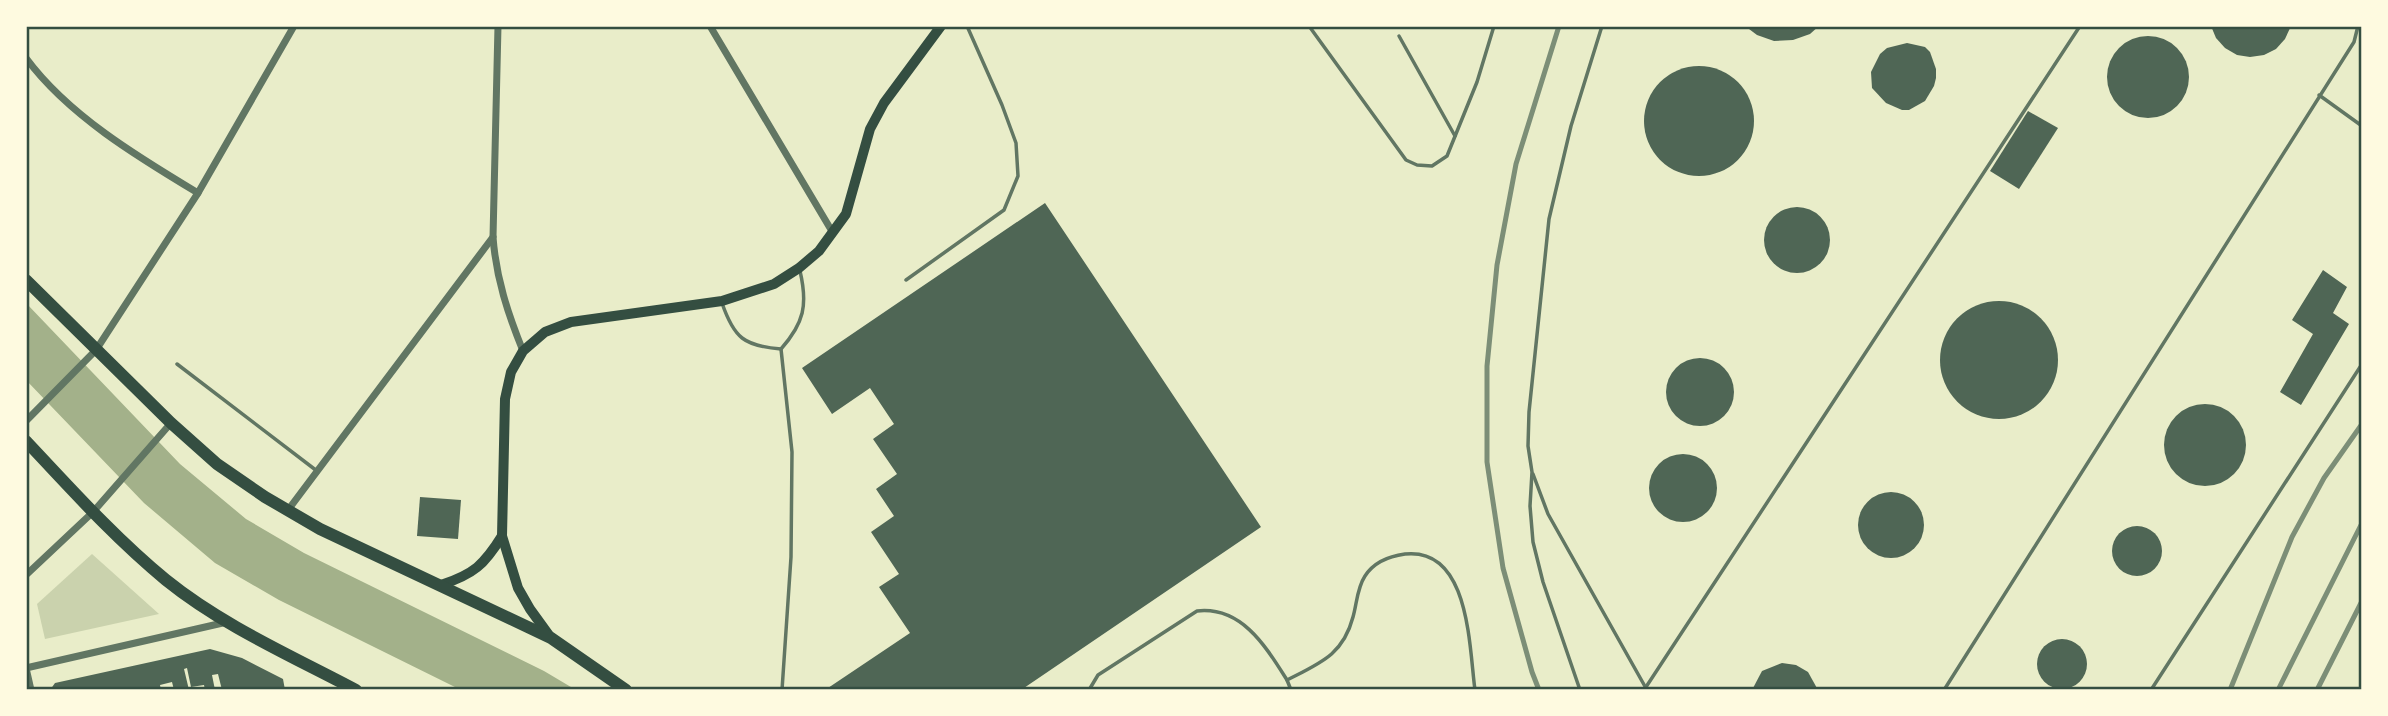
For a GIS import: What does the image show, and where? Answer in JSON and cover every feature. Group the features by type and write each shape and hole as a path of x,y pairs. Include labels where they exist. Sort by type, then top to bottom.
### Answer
{"highway":[{"path":"26,279 96,350 217,464 320,529 551,638 626,690"},
{"path":"26,440 93,512 168,582 227,622 356,690"}],"main road":[{"path":"551,638 519,588 502,536 505,399 511,372 523,351 545,332 571,322 722,301 774,284 799,268 819,251 846,214 870,130 884,103 941,26"},
{"path":"441,585 477,570 502,536"}],"street":[{"path":"26,421 96,350 198,193 294,26"},
{"path":"498,26 493,237 495,267 523,351"},
{"path":"710,26 833,233"},
{"path":"26,58 69,104 95,126 198,193"},
{"path":"288,510 493,237"},
{"path":"26,575 112,492 171,422"},
{"path":"31,690 26,668 227,622"}],"lane":[{"path":"906,279 1004,210 1018,176 1016,143 967,26"},
{"path":"1309,26 1406,160 1417,165 1432,166 1447,156 1477,82 1494,26"},
{"path":"1602,26 1571,126 1549,219 1529,411 1528,446 1532,472 1548,514 1646,688 2080,26"},
{"path":"1944,690 2354,43 2358,26"},
{"path":"1399,36 1455,136"},
{"path":"2319,95 2362,126"},
{"path":"782,690 791,557 792,452 781,349 796,332 803,313 806,298 799,268"},
{"path":"722,301 728,319 739,336 758,347 781,349"},
{"path":"177,364 317,471"},
{"path":"2151,690 2362,364"},
{"path":"1532,472 1532,542 1580,690"},
{"path":"1287,680 1337,651 1354,616 1365,575 1383,559 1408,554 1427,557 1442,565 1462,597 1475,690"},
{"path":"1089,690 1098,675 1197,611 1210,609 1236,618 1254,633 1291,690"}],"shaded area":[{"path":"26,303 180,464 246,519 304,553 544,671 576,690 461,690 279,600 215,563 144,503 26,380"},
{"path":"92,554 159,614 45,639 37,604"}],"building":[{"path":"1745,26 1819,26 1810,34 1793,40 1774,41 1757,35"},
{"path":"2211,26 2291,26 2276,49 2264,55 2250,57 2237,55 2225,48 2216,38"},
{"path":"2148,36 2164,39 2177,48 2186,61 2189,77 2186,93 2177,106 2164,115 2148,118 2132,115 2119,106 2110,93 2107,77 2110,61 2119,48 2132,39"},
{"path":"1907,43 1925,47 1930,52 1936,78 1925,101 1909,110 1902,110 1886,103 1872,88 1871,72 1880,54 1887,48"},
{"path":"1699,66 1720,70 1738,82 1750,100 1754,121 1750,142 1738,160 1720,172 1699,176 1678,172 1660,160 1648,142 1644,121 1648,100 1660,82 1678,70"},
{"path":"2028,111 2058,128 2019,189 1990,171"},
{"path":"1045,203 1261,527 1021,690 825,690 910,633 879,587 899,574 871,532 894,516 876,489 897,474 873,439 894,424 870,388 832,414 802,368"},
{"path":"1797,207 1810,209 1825,222 1830,240 1828,253 1815,268 1797,273 1784,271 1769,258 1764,240 1766,227 1779,212"},
{"path":"2323,270 2347,287 2333,313 2349,324 2301,405 2280,392 2313,334 2292,320"},
{"path":"1999,301 2022,305 2041,318 2054,337 2058,360 2054,383 2041,402 2022,415 1999,419 1976,415 1957,402 1944,383 1940,360 1944,337 1957,318 1976,305"},
{"path":"1707,358 1728,373 1734,385 1732,405 1724,416 1707,426 1693,426 1676,416 1668,405 1666,385 1676,368 1687,360"},
{"path":"2205,404 2221,407 2234,416 2243,429 2246,445 2243,461 2234,474 2221,483 2205,486 2189,483 2176,474 2167,461 2164,445 2167,429 2176,416 2189,407"},
{"path":"1683,454 1696,457 1707,464 1714,475 1717,488 1714,501 1707,512 1696,519 1683,522 1670,519 1659,512 1652,501 1649,488 1652,475 1659,464 1670,457"},
{"path":"1891,492 1904,494 1919,507 1924,525 1922,538 1909,553 1891,558 1878,556 1863,543 1858,525 1860,512 1873,497"},
{"path":"420,497 461,500 458,539 417,536"},
{"path":"2127,527 2147,527 2161,541 2161,561 2147,575 2127,575 2113,561 2113,541"},
{"path":"2062,639 2080,646 2087,664 2080,682 2062,689 2044,682 2037,664 2044,646"},
{"path":"210,649 242,658 283,679 285,690 222,690 218,674 212,675 215,690 205,690 204,685 191,687 187,668 184,669 189,690 174,690 172,682 160,685 161,690 50,690 55,683"},
{"path":"1782,663 1796,665 1808,672 1818,690 1752,690 1762,671"}],"railway":[{"path":"1539,690 1503,568 1487,462 1487,366 1497,265 1516,164 1559,26"},
{"path":"2230,690 2292,537 2324,478 2362,424"},
{"path":"2278,690 2362,523"},
{"path":"2317,690 2362,601"}]}
